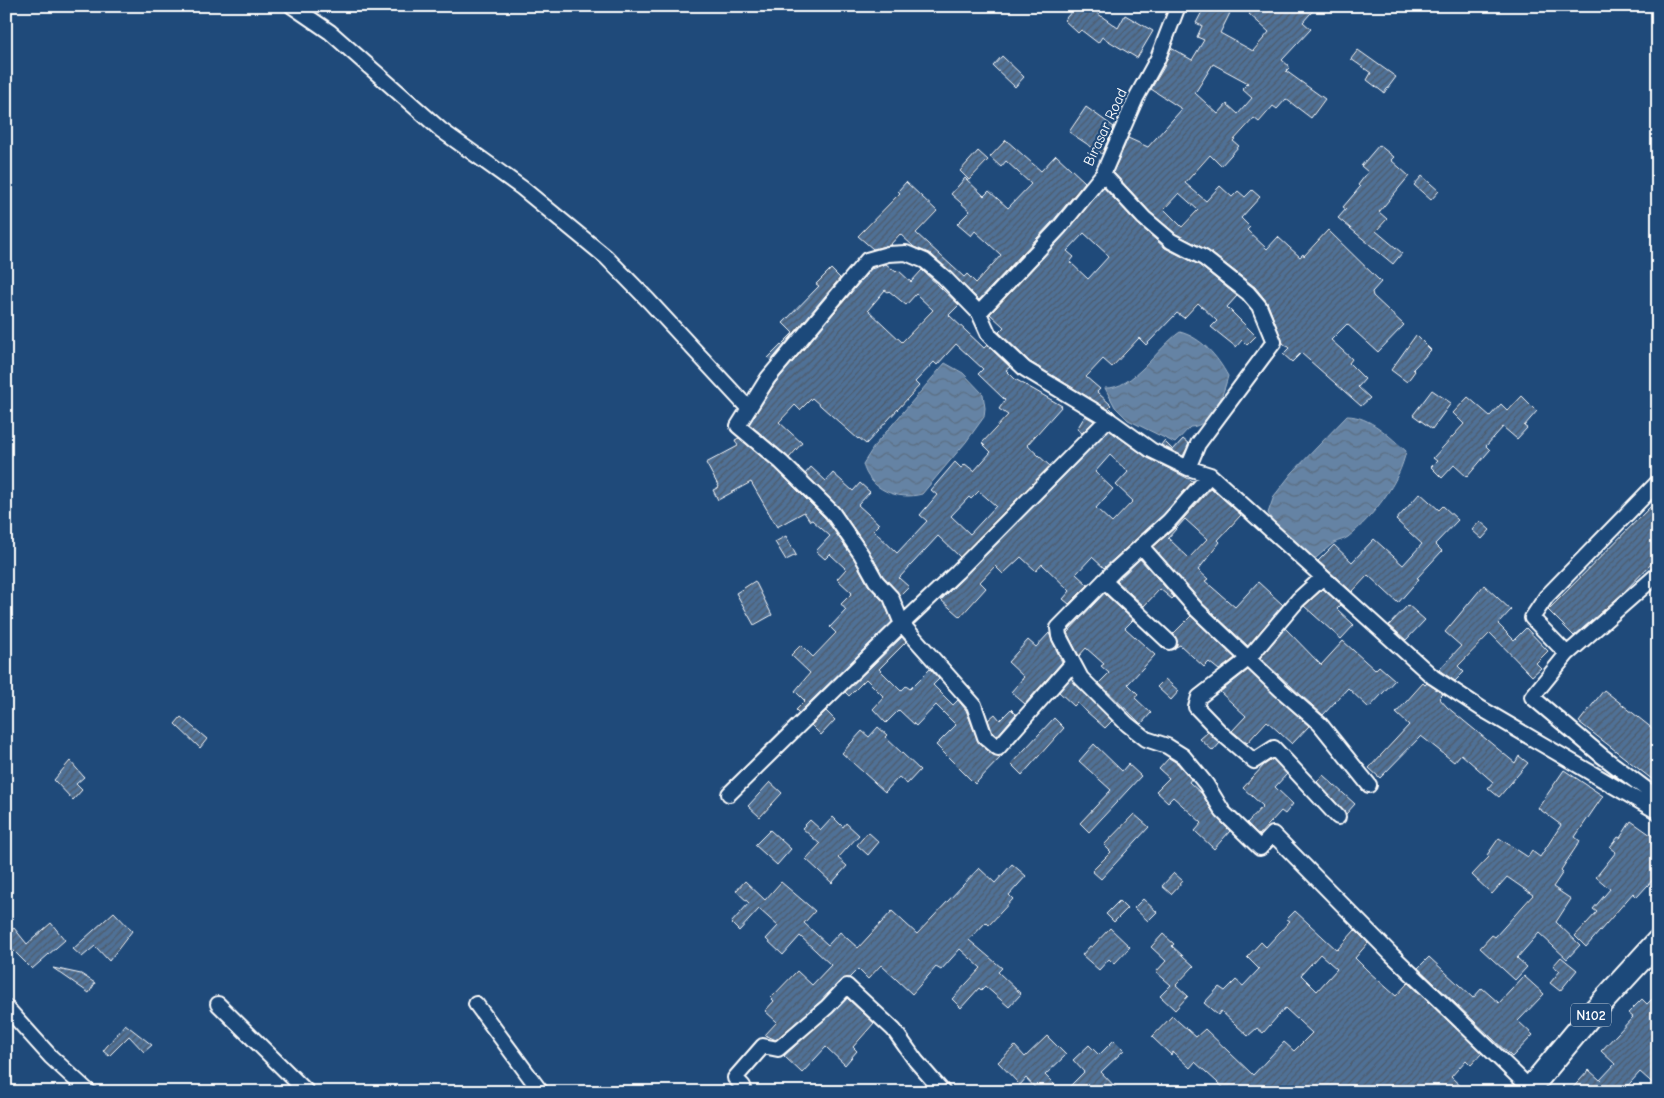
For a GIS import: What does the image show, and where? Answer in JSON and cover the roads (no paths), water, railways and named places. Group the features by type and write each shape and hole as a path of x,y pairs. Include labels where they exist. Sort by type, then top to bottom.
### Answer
{"highway":[{"name":"N102","path":"1528,1090 1595,1010 1658,941"}],"street":[{"path":"292,6 330,32 425,116 522,188 606,257 649,300 748,408"},
{"name":"Birasar Road","path":"979,313 1059,228 1103,174 1136,98 1158,58 1178,6"},
{"path":"1103,174 1144,218 1171,241 1204,258 1248,293 1259,306 1274,342 1198,444 1188,468"},
{"path":"1073,662 998,748 984,736 974,705 902,624 891,597 876,581 865,560 832,512 781,462 738,426 768,378 807,329 868,260 888,254 906,253 924,261 944,277 979,313 989,335 1025,369 1108,419 1151,450 1188,468 1210,475 1433,677 1482,709 1658,812"},
{"path":"729,794 957,572 1108,419"},
{"path":"1210,475 1169,521 1104,581 1058,628 1059,636 1081,678 1127,724 1146,739 1167,746 1183,756 1206,784 1223,812 1260,848 1273,834 1528,1090"},
{"path":"1568,654 1532,618 1546,597 1658,482"},
{"path":"1141,546 1197,610 1320,724 1369,785"},
{"path":"1658,574 1568,654 1532,697 1602,756 1658,798"},
{"path":"1322,578 1298,600 1248,658 1199,697 1196,707 1230,741 1254,761 1274,748 1338,817"},
{"path":"1104,581 1169,642"},
{"path":"739,1092 743,1086 735,1078 763,1046 778,1049 827,1007 847,986 894,1030 916,1061 944,1092"},
{"path":"218,1004 307,1092"},
{"path":"476,1004 541,1092"},
{"path":"6,1007 51,1057 89,1092"}],"water":[{"path":"1180,332 1202,343 1219,362 1228,376 1220,400 1211,415 1198,426 1190,427 1175,443 1128,420 1115,407 1105,388 1115,387 1135,375"},
{"path":"945,363 963,373 983,394 984,417 966,442 922,494 903,496 885,491 871,480 863,464 875,445"},
{"path":"1347,416 1372,423 1386,434 1406,451 1403,463 1392,487 1367,519 1345,539 1334,543 1316,558 1310,557 1273,522 1268,513 1274,496 1292,473"}]}
